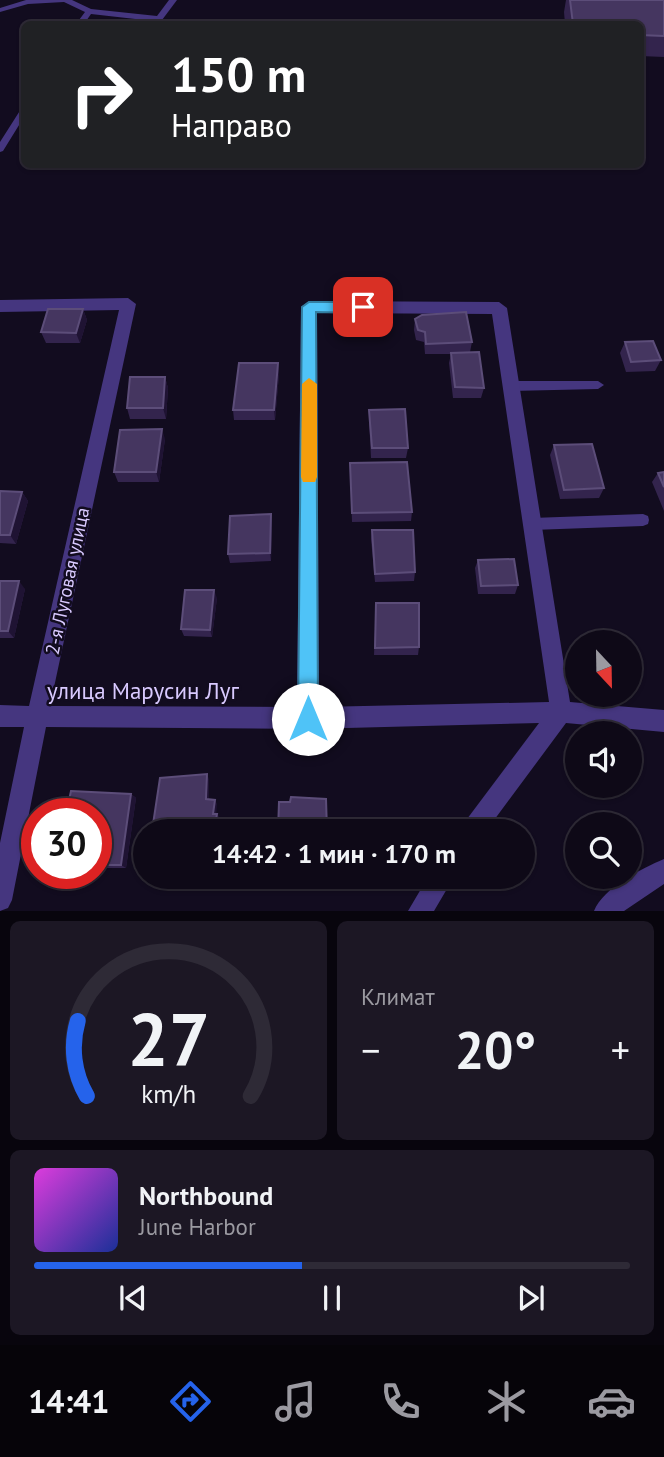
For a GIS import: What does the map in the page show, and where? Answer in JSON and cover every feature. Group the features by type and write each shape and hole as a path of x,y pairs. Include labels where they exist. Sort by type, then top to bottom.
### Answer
{"street":[{"name":"2-я Луговая улица","path":"0,306 128,304 37,716 0,900"},
{"path":"308,719 309,307 499,308 561,712 480,819"},
{"name":"улица Марусин Луг","path":"0,716 308,719 561,712 664,721"},
{"path":"606,911 626,893 664,871"},
{"path":"420,911 434,889"}],"lane":[{"path":"0,10 27,2 64,0 89,11 151,21"},
{"path":"158,21 173,0"},
{"path":"82,21 89,11"},
{"path":"0,149 21,116"},
{"path":"511,386 598,385"},
{"path":"532,524 643,520"}],"building":[{"path":"570,0 664,0 664,36 644,35 644,21 573,21"},
{"path":"48,309 83,309 76,333 41,332"},
{"path":"466,312 472,342 426,344 425,332 418,330 415,319 422,315"},
{"path":"653,341 661,360 631,362 625,342"},
{"path":"479,352 484,388 455,387 451,353"},
{"path":"239,363 278,363 274,410 233,410"},
{"path":"130,377 165,377 163,408 127,408"},
{"path":"405,409 408,448 372,448 369,410"},
{"path":"162,429 156,472 114,472 120,430"},
{"path":"592,444 604,488 564,490 554,445"},
{"path":"407,462 412,512 352,513 350,463"},
{"path":"664,472 664,487 658,473"},
{"path":"0,491 22,492 10,535 0,535"},
{"path":"271,514 270,553 228,554 230,516"},
{"path":"372,530 413,530 415,572 375,574"},
{"path":"514,559 518,585 481,586 478,560"},
{"path":"0,581 19,581 8,631 0,631"},
{"path":"185,590 214,590 210,630 181,629"},
{"path":"376,603 419,603 419,647 375,648"},
{"path":"207,774 206,799 215,800 213,814 217,814 216,819 154,819 160,778"},
{"path":"71,791 131,794 121,865 112,865 112,798 69,798"},
{"path":"291,797 326,799 327,819 278,819 279,802 290,802"}],"slow traffic":[{"path":"309,384 309,477"}],"route":[{"path":"308,719 309,307 363,307"}]}
